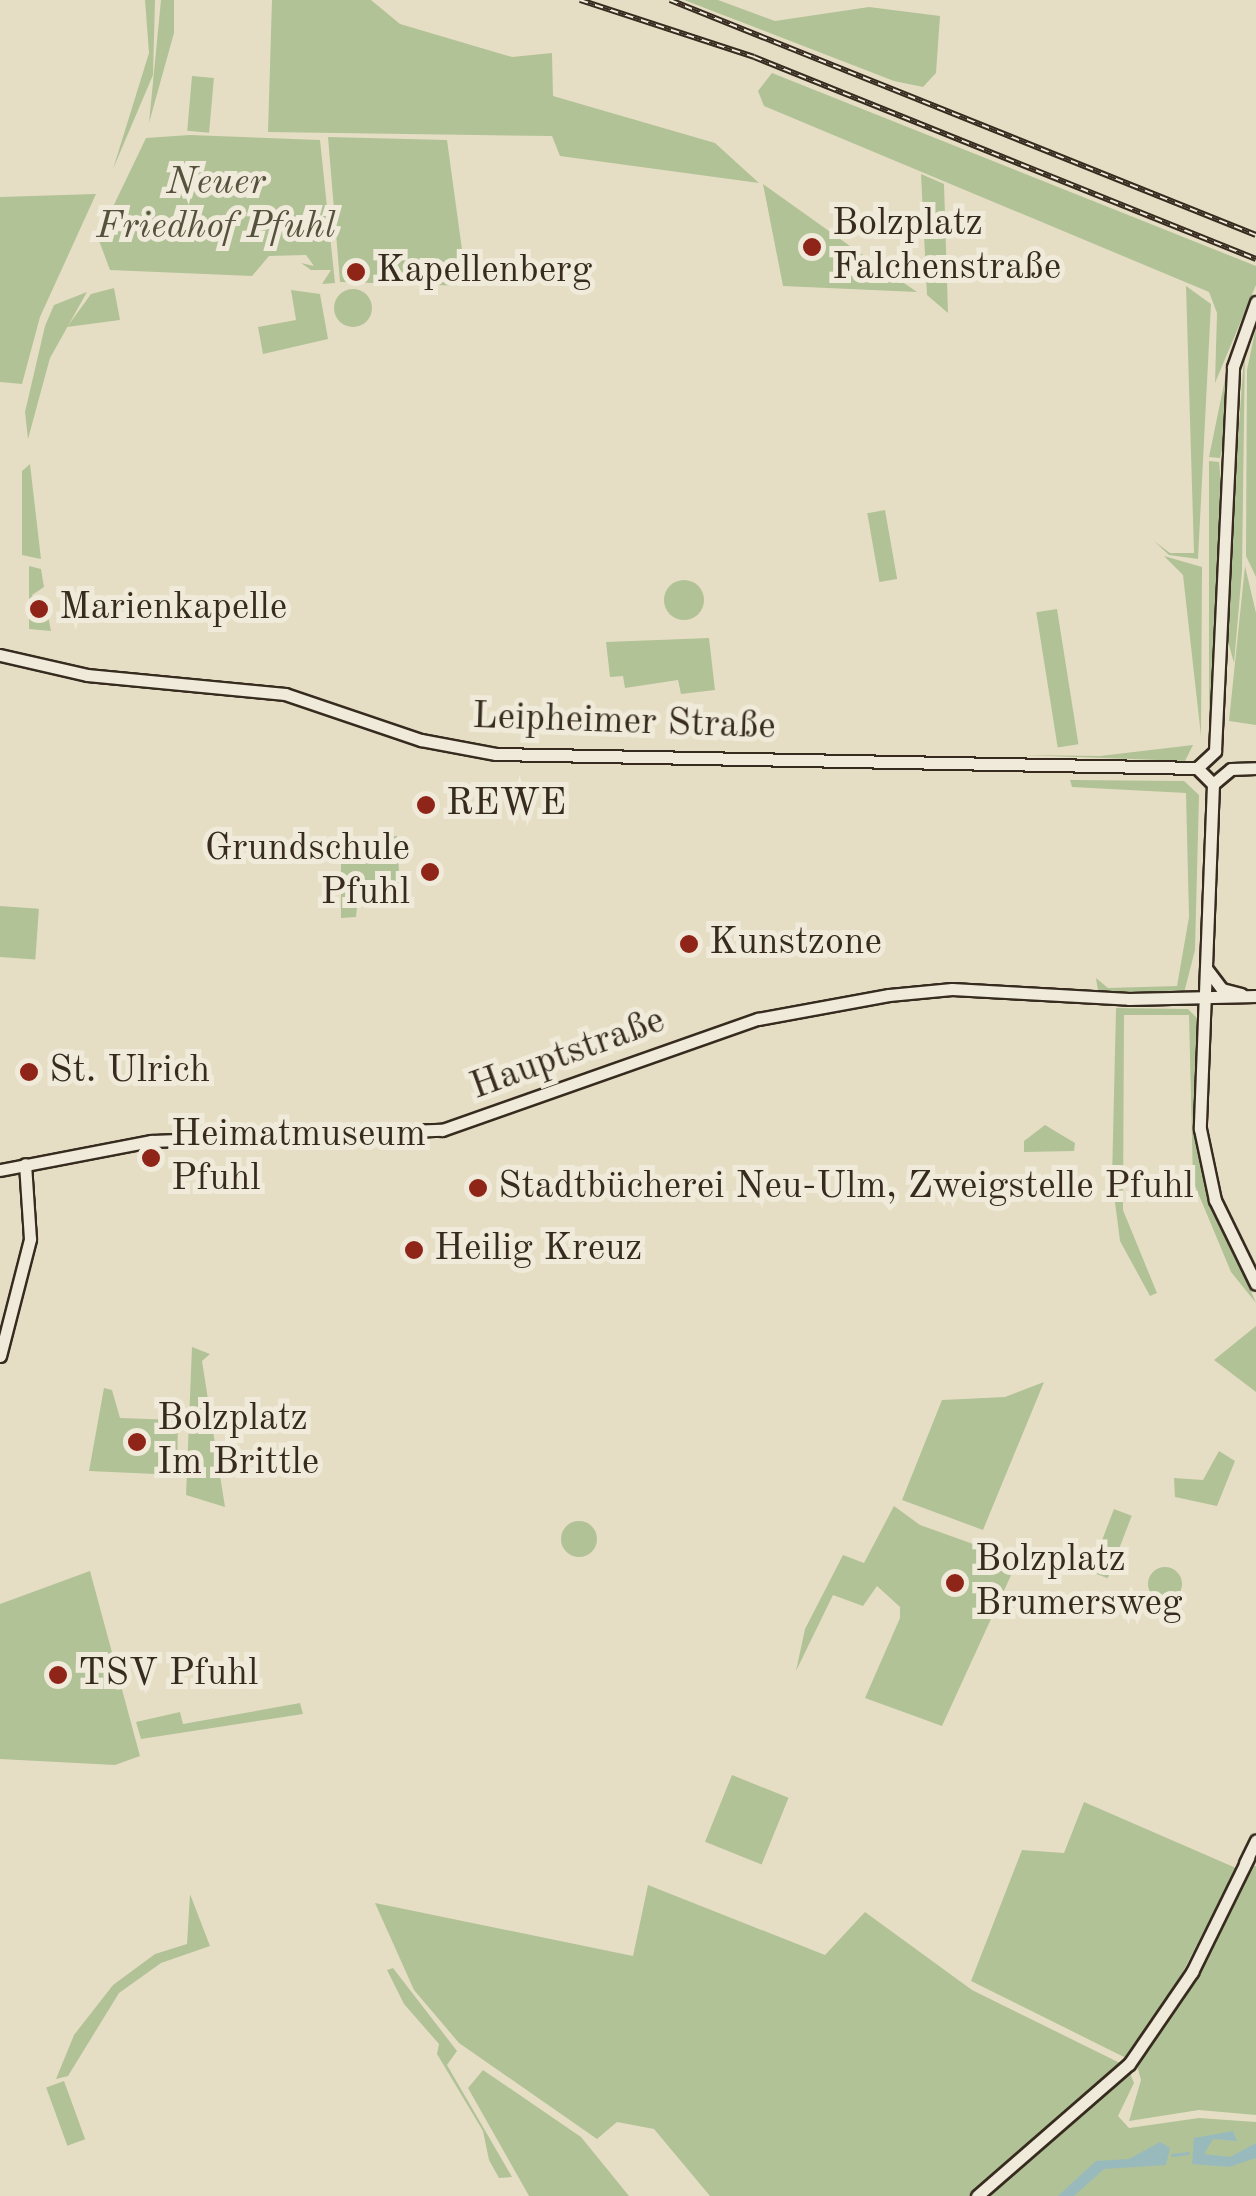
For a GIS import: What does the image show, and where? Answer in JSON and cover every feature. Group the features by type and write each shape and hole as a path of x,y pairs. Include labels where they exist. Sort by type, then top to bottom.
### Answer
{"street":[{"path":"1213,784 1197,768 1215,751 1233,366 1256,302"},
{"name":"Leipheimer Straße","path":"0,655 86,675 284,694 420,740 496,754 1197,768"},
{"path":"1215,751 1230,768"},
{"path":"1256,768 1230,768 1213,784 1204,1000 1207,1177 1256,1284"},
{"path":"1205,964 1222,989 1253,996"},
{"name":"Hauptstraße","path":"0,1170 151,1141 442,1130 758,1018 855,1000 952,989 1204,1000 1253,996"},
{"path":"0,1356 30,1239 25,1164"},
{"path":"977,2196 1130,2064 1173,2004 1256,1840"}],"green space":[{"path":"145,0 155,0 153,75 113,169 149,53"},
{"path":"161,0 174,0 174,33 149,123"},
{"path":"272,0 371,0 400,24 512,57 552,53 553,96 715,143 759,183 560,156 552,136 268,132"},
{"path":"684,0 718,0 775,21 869,7 940,16 936,73 923,87 894,81"},
{"path":"772,73 1256,266 1256,285 1215,383 1217,313 1209,292 764,106 758,91"},
{"path":"192,76 214,78 209,133 187,131"},
{"name":"Neuer Friedhof Pfuhl","path":"190,135 320,140 335,283 322,284 331,270 311,270 301,263 314,266 306,255 269,256 252,276 110,270 98,238 146,138"},
{"path":"328,137 447,140 467,286 340,282"},
{"path":"921,174 944,184 948,313 927,295"},
{"path":"763,184 850,246 917,292 783,286"},
{"path":"96,194 40,317 22,384 0,382 0,197"},
{"path":"1186,286 1211,304 1198,559 1169,555 1154,541 1170,553 1194,553"},
{"path":"114,288 120,320 67,327 91,294"},
{"path":"353,289 366,295 372,308 366,321 353,327 340,321 334,308 340,295"},
{"path":"291,290 320,294 328,339 263,354 258,327 296,320"},
{"path":"87,292 50,358 28,439 25,412 45,326 54,305"},
{"path":"1256,327 1256,577 1246,556 1247,370"},
{"path":"1245,343 1242,571 1234,663 1224,627"},
{"path":"1231,350 1224,443 1220,458 1209,457"},
{"path":"1209,461 1219,462 1222,491 1209,736"},
{"path":"30,464 41,559 22,555 22,471"},
{"path":"885,510 897,579 879,582 867,513"},
{"path":"1164,556 1202,567 1201,736 1183,575"},
{"path":"29,566 41,569 44,587 32,595 38,615 45,601 51,631 29,629"},
{"path":"1245,566 1256,613 1256,725 1229,721"},
{"path":"684,580 698,586 704,600 698,614 684,620 670,614 664,600 670,586"},
{"path":"1057,609 1078,744 1058,748 1036,612"},
{"path":"709,638 715,690 681,694 678,680 625,688 623,676 610,677 606,642"},
{"path":"1193,745 1185,761 1022,755 1100,756"},
{"path":"1070,780 1184,781 1199,795 1195,950 1184,993 1098,991 1096,978 1108,988 1177,986 1189,917 1186,793 1072,787"},
{"path":"397,836 401,908 357,907 356,917 341,918 341,839"},
{"path":"0,906 39,909 35,960 0,957"},
{"path":"1116,1008 1188,1009 1198,1019 1204,1179 1256,1303 1231,1272 1193,1181 1189,1015 1124,1015 1123,1210 1157,1293 1150,1296 1120,1241 1112,1179"},
{"path":"1045,1125 1075,1143 1074,1151 1024,1152 1024,1141"},
{"path":"1256,1326 1256,1392 1214,1360"},
{"path":"192,1347 210,1354 202,1361 225,1507 186,1495"},
{"path":"1044,1382 983,1530 902,1500 942,1400 1005,1397"},
{"path":"104,1388 112,1390 120,1418 178,1420 177,1475 89,1471"},
{"path":"1219,1451 1235,1461 1217,1506 1175,1497 1174,1478 1203,1480"},
{"path":"894,1506 920,1525 1018,1560 942,1726 865,1698 900,1618 900,1607 877,1586 863,1606 833,1595 796,1671 805,1629 843,1555 864,1563"},
{"path":"1114,1509 1132,1516 1108,1578 1090,1572"},
{"path":"579,1521 592,1526 597,1539 592,1552 579,1557 566,1552 561,1539 566,1526"},
{"path":"1165,1567 1177,1572 1182,1584 1177,1596 1165,1601 1153,1596 1148,1584 1153,1572"},
{"name":"TSV Pfuhl","path":"90,1571 140,1756 115,1765 0,1759 0,1604"},
{"path":"300,1703 303,1714 141,1739 136,1722 180,1712 183,1724"},
{"path":"732,1775 789,1798 762,1865 705,1842"},
{"path":"1084,1802 1236,1868 1168,2001 1126,2058 971,1981 1022,1850 1064,1853"},
{"path":"1250,1866 1256,1866 1256,2115 1199,2110 1129,2121 1141,2080 1136,2062 1176,2007"},
{"path":"648,1885 825,1955 865,1912 972,1990 1122,2064 971,2196 710,2196 654,2129 617,2122 597,2139 459,2043 414,1990 375,1903 633,1956"},
{"path":"190,1894 210,1946 161,1963 119,1993 68,2076 56,2079 74,2035 113,1985 155,1954 187,1944"},
{"path":"393,1968 457,2051 447,2065 512,2177 499,2178 489,2160 483,2131 437,2054 439,2044 404,2004 387,1970"},
{"path":"483,2070 581,2137 629,2196 529,2196 468,2088"},
{"path":"1129,2071 1134,2083 1118,2116 1129,2128 1199,2118 1256,2122 1256,2196 986,2196"},
{"path":"64,2081 85,2139 67,2146 46,2087"}],"water":[{"path":"1233,2131 1237,2141 1213,2139 1204,2154 1230,2157 1256,2143 1256,2158 1229,2167 1192,2164 1194,2138"},
{"path":"1160,2142 1170,2148 1166,2165 1104,2169 1074,2196 1058,2196 1096,2161 1129,2159"}],"waterway":[{"path":"1172,2155 1188,2153"}],"railway":[{"path":"580,0 754,57 1256,259"},
{"path":"670,0 1256,235"}],"place":[{"name":"Bolzplatz Falchenstraße","path":"812,247"},
{"name":"Kapellenberg","path":"356,272"},
{"name":"Marienkapelle","path":"39,609"},
{"name":"REWE","path":"426,805"},
{"name":"Grundschule Pfuhl","path":"430,872"},
{"name":"Kunstzone","path":"689,944"},
{"name":"St. Ulrich","path":"29,1072"},
{"name":"Heimatmuseum Pfuhl","path":"151,1158"},
{"name":"Stadtbücherei Neu-Ulm, Zweigstelle Pfuhl","path":"478,1188"},
{"name":"Heilig Kreuz","path":"414,1250"},
{"name":"Bolzplatz Im Brittle","path":"137,1442"},
{"name":"Bolzplatz Brumersweg","path":"955,1583"},
{"name":"TSV Pfuhl","path":"58,1675"}]}
